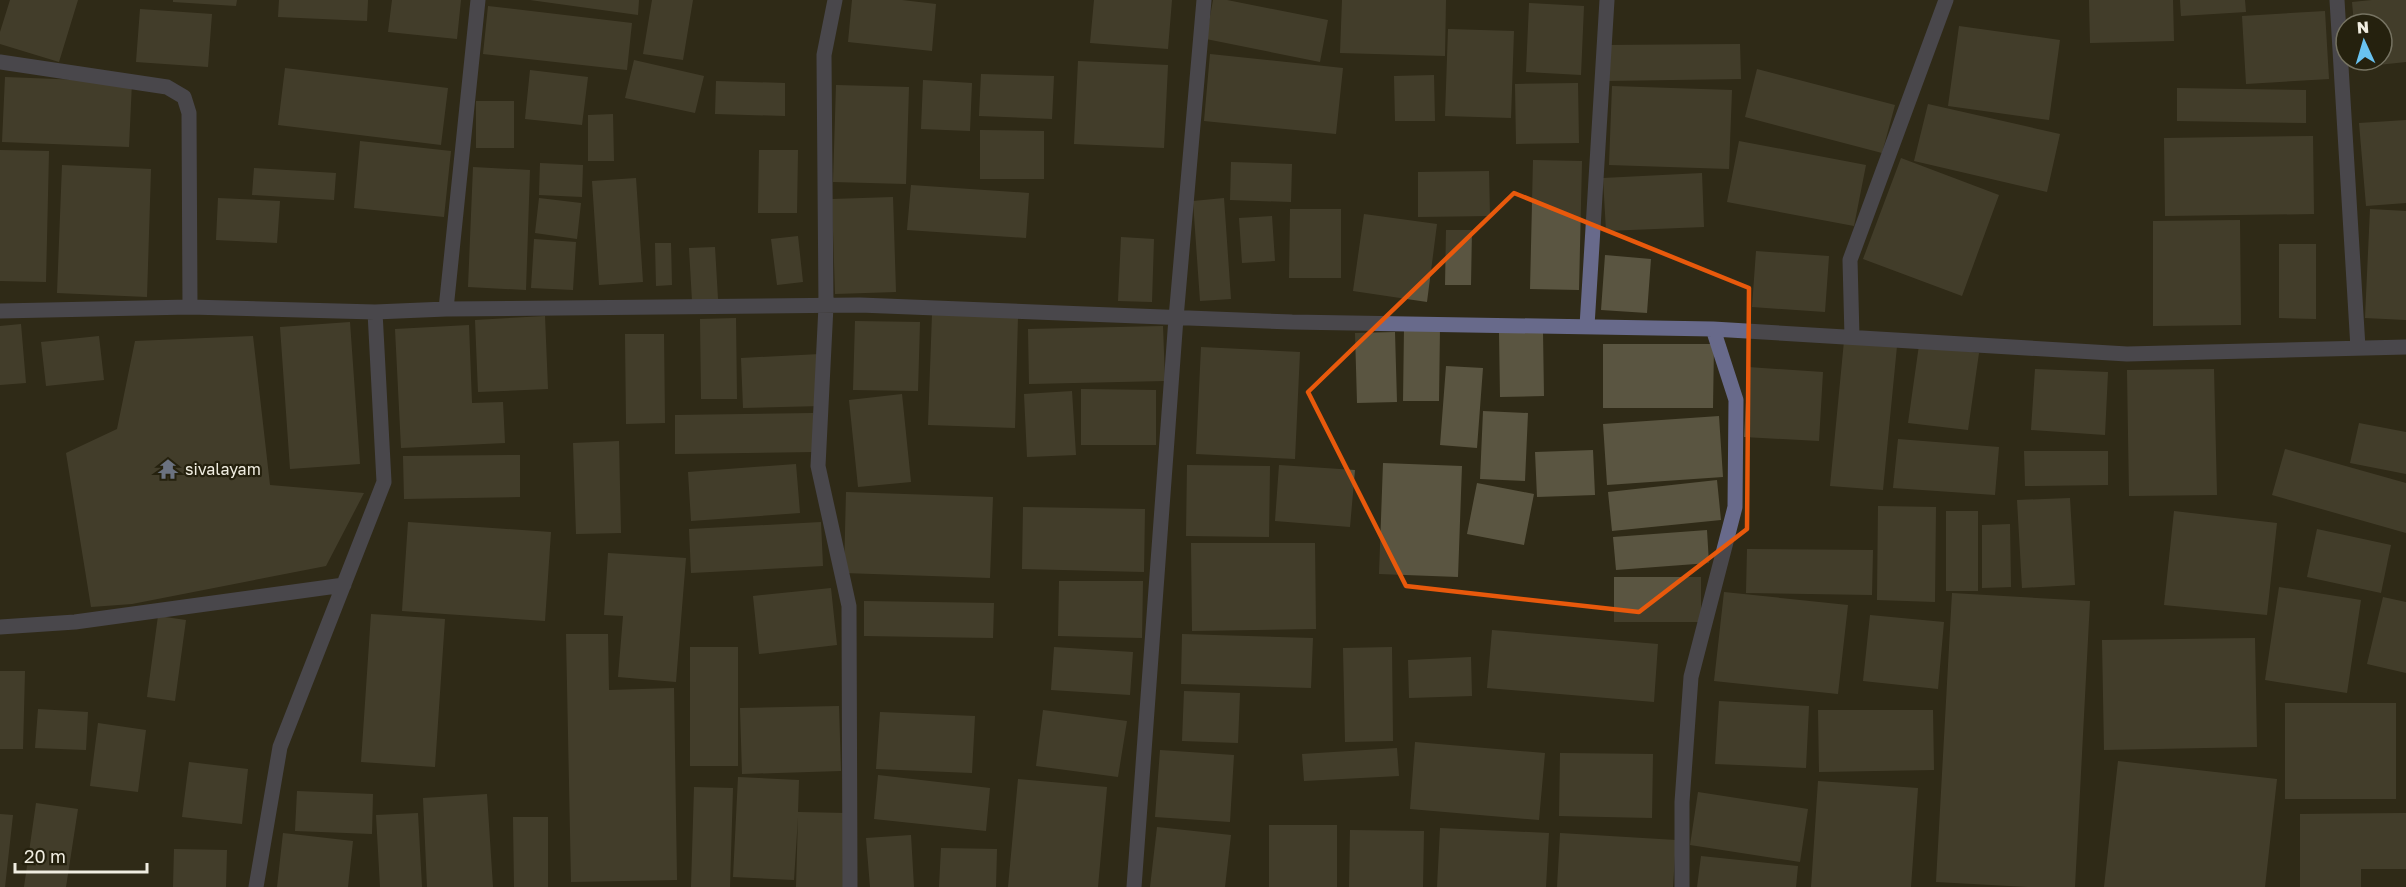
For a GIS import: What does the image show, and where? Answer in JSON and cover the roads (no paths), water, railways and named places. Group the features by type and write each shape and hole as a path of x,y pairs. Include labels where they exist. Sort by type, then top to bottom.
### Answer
{"street":[{"path":"446,309 478,0"},
{"path":"835,0 824,55 826,306 818,466 849,606 850,887"},
{"path":"1134,887 1176,318 1203,0"},
{"path":"1587,326 1607,0"},
{"path":"1852,337 1850,260 1946,0"},
{"path":"2337,0 2358,348"},
{"path":"0,62 167,87 184,97 189,113 190,307"},
{"path":"0,311 190,307 375,312 446,309 860,305 1292,322 1713,329 2127,354 2406,347"},
{"path":"256,887 280,747 384,482 375,312"},
{"path":"1682,887 1682,802 1691,677 1735,507 1736,400 1713,329"},
{"path":"0,627 75,622 344,585"}],"place":[{"name":"sivalayam","path":"168,469"}]}
